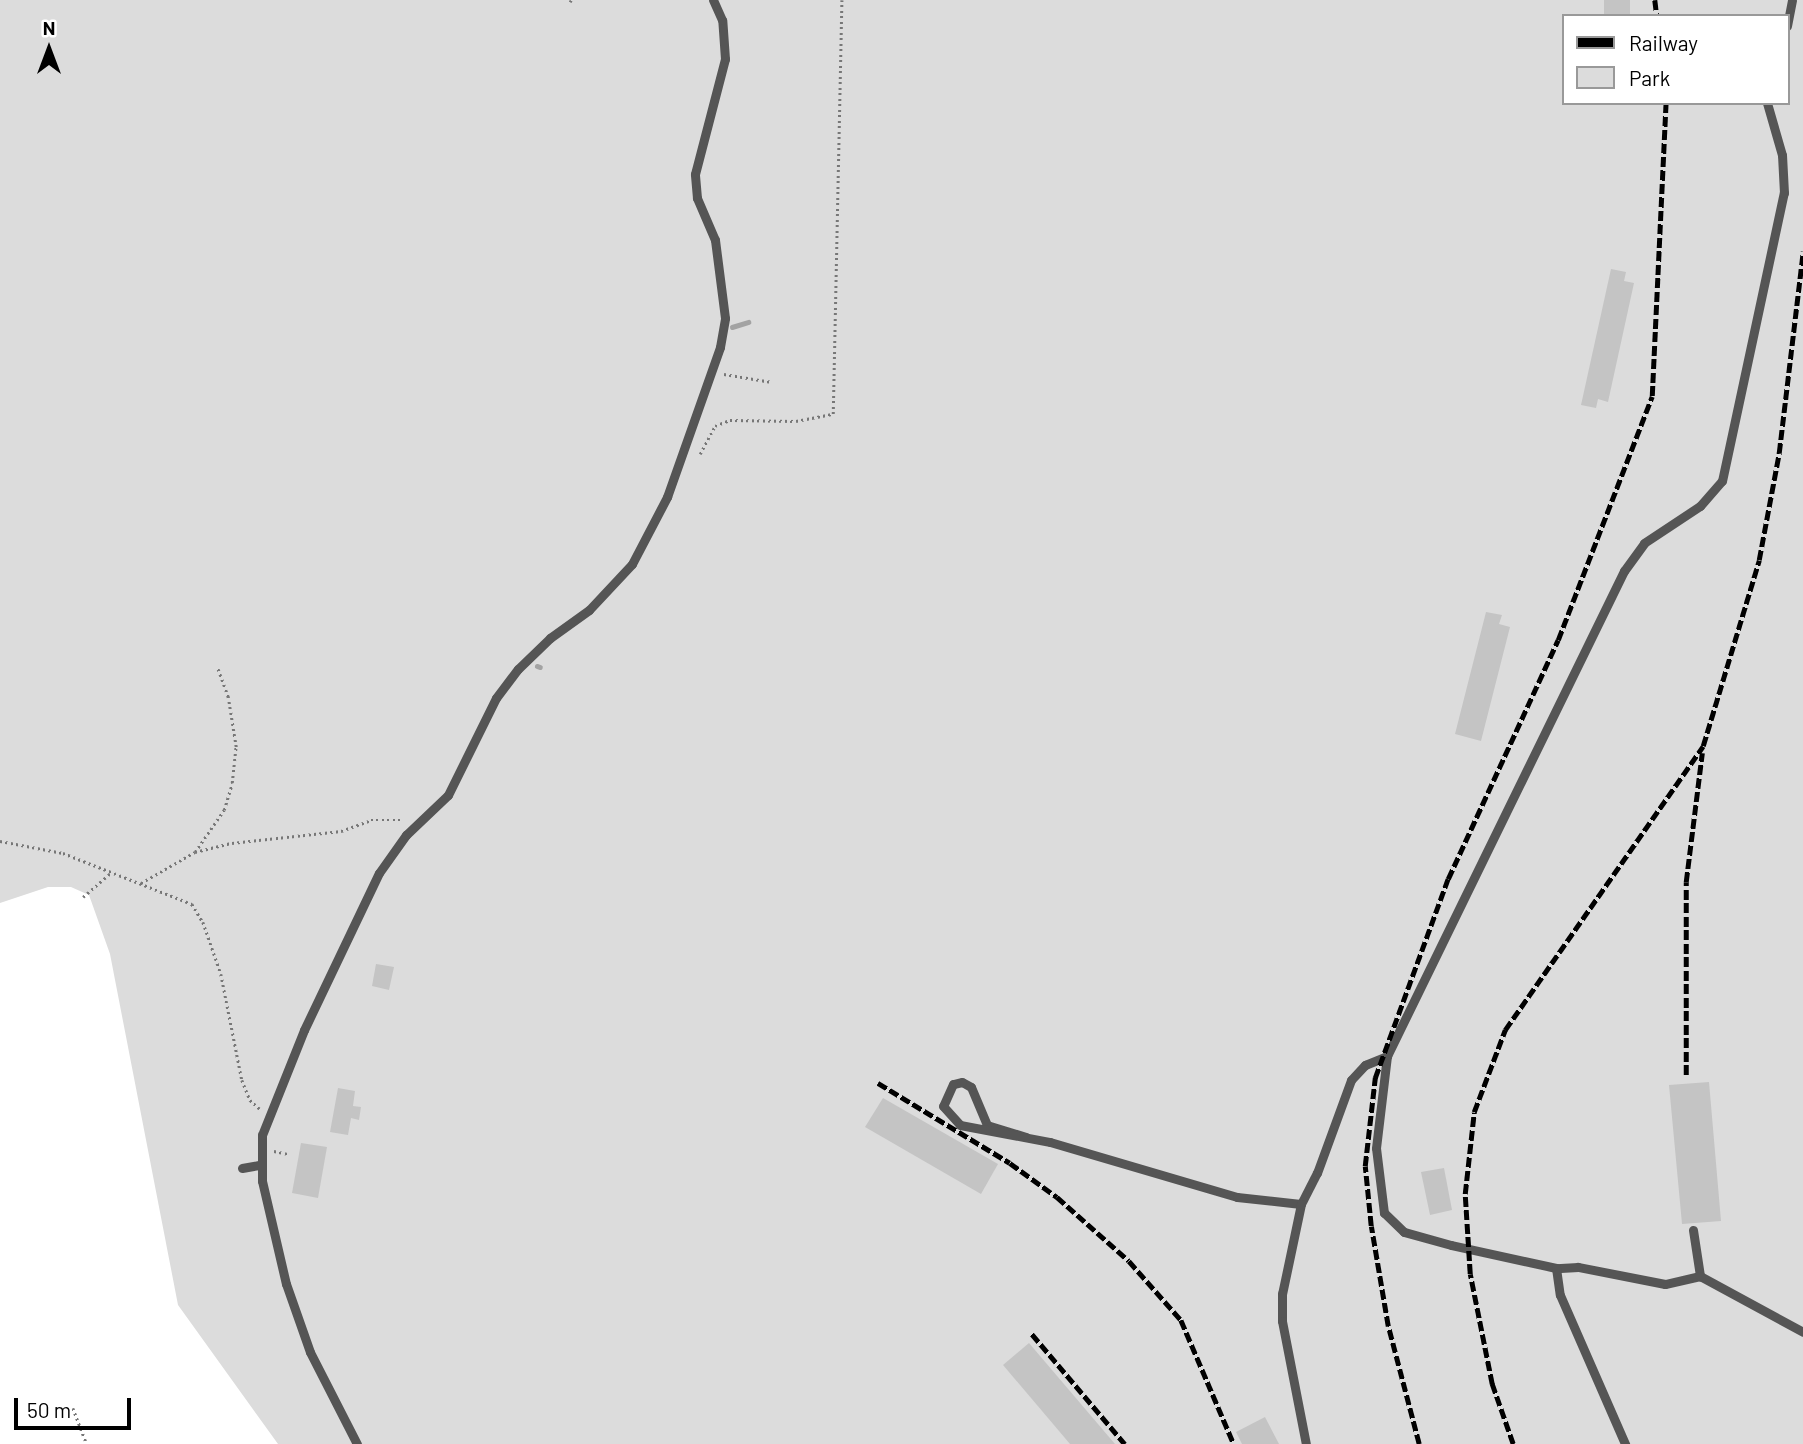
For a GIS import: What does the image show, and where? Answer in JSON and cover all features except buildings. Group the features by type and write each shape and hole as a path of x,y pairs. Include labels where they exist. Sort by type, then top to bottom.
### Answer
{"lane":[{"path":"357,1444 296,1315 279,1264 260,1165 268,1115 349,931 379,873 418,824 448,794 496,698 518,669 550,638 589,610 632,564 667,497 720,346 723,298 715,240 697,198 695,174 725,59 722,20 713,0"},
{"path":"1768,105 1782,155 1784,193 1722,481 1700,506 1644,543 1624,571 1387,1056 1376,1148 1384,1213 1404,1232 1556,1268 1578,1267 1665,1284 1700,1276 1803,1332"},
{"path":"1306,1444 1282,1321 1282,1294 1301,1204 1317,1173 1351,1080 1365,1065 1387,1056"},
{"path":"1026,1137 960,1125 943,1106 953,1084 962,1082 971,1087 987,1125 1237,1197 1301,1204"},
{"path":"242,1168 260,1165"},
{"path":"1693,1230 1700,1276"},
{"path":"1556,1268 1560,1295 1625,1444"}],"path":[{"path":"700,454 715,426 730,420 796,421 833,414 842,0"},
{"path":"711,371 772,382"},
{"path":"195,852 224,810 232,783 236,747 228,697 217,667"},
{"path":"141,883 195,852 276,834 341,831 371,820 395,817 418,824"},
{"path":"0,841 63,853 192,904 204,922 250,1100"},
{"path":"83,897 111,873"},
{"path":"271,1150 288,1154"},
{"path":"74,1408 86,1444"}],"green space":[{"path":"0,0 1803,0 1803,1444 278,1444 178,1305 110,954 89,895 71,887 48,887 0,903"}],"waterway":[{"path":"732,327 748,322"}],"railway":[{"path":"1655,0 1657,14"},
{"path":"1419,1444 1388,1326 1371,1226 1365,1166 1375,1078 1448,879 1558,640 1652,396 1666,105"},
{"path":"1513,1444 1492,1384 1470,1274 1465,1194 1474,1112 1505,1030 1703,746 1759,560 1779,453 1803,251"},
{"path":"1686,1075 1686,882 1702,753"},
{"path":"878,1083 1010,1163 1057,1197 1129,1261 1181,1320 1234,1444"},
{"path":"1032,1334 1125,1444"}]}
